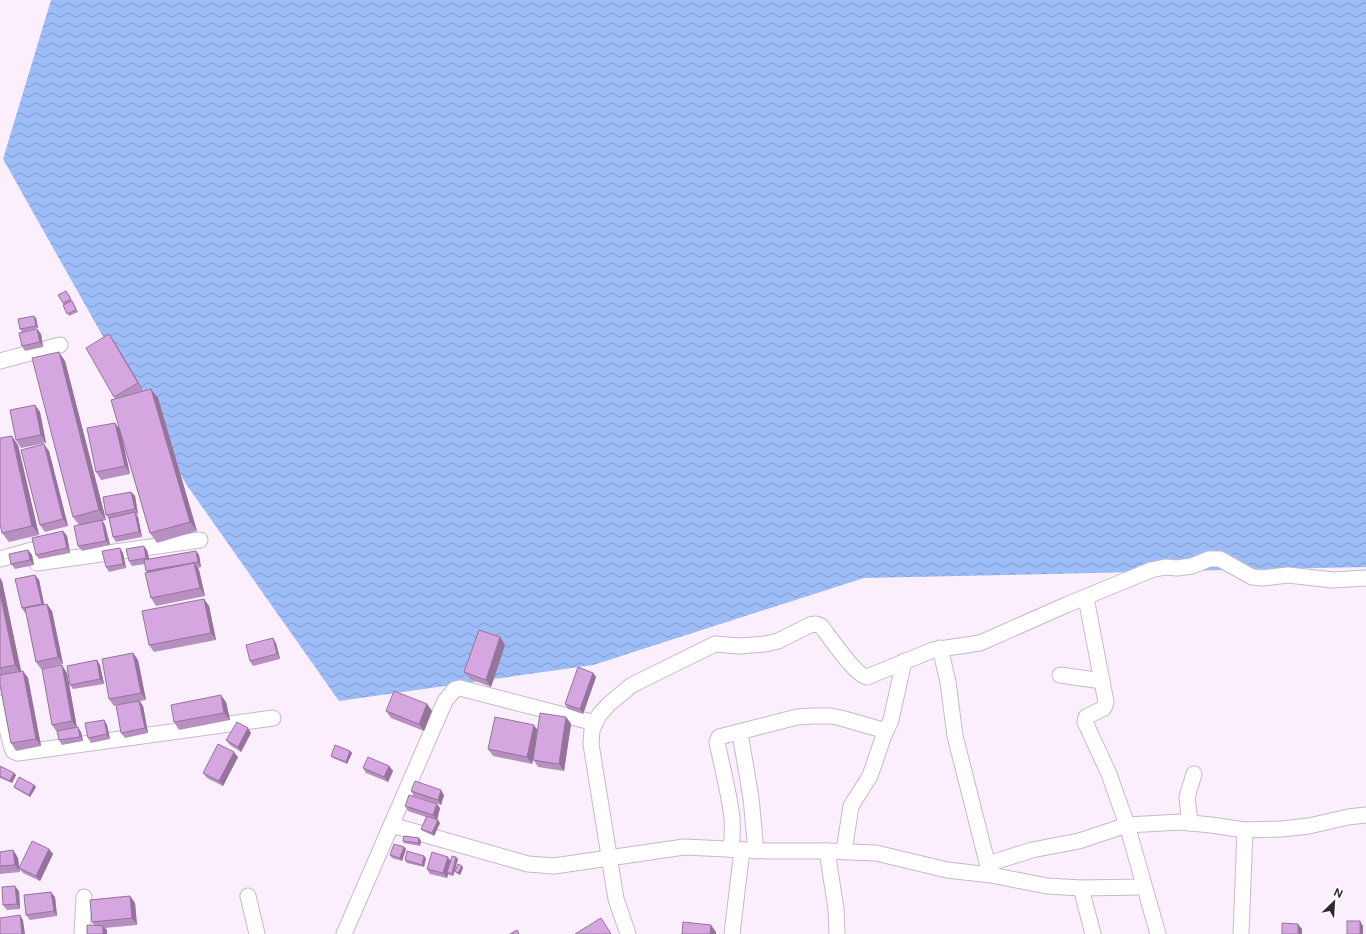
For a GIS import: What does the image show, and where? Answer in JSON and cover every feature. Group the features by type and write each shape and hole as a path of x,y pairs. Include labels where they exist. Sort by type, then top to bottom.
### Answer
{"street":[{"path":"0,361 60,345"},
{"path":"0,559 32,550 37,563 200,540"},
{"path":"628,934 616,899 590,744 592,730 599,715 609,704 632,685 715,644 740,646 765,644 778,641 813,624 821,626 847,660 862,676 871,676 904,661 940,648 970,646 980,643 1152,570 1165,567 1177,568 1192,566 1214,558 1220,559 1252,577 1262,578 1288,575 1332,580 1366,578"},
{"path":"1086,598 1106,705 1102,709 1088,715 1085,722 1109,774 1127,825 1158,934"},
{"path":"940,648 948,682 955,736 989,869"},
{"path":"844,851 851,806 870,776 894,712 904,661"},
{"path":"1060,675 1102,681"},
{"path":"344,934 444,701 455,689 460,688 595,723"},
{"path":"0,703 12,748 18,753 272,718"},
{"path":"743,850 732,819 717,742 719,737 797,717 812,716 831,716 841,718 886,731"},
{"path":"732,934 751,798 740,732"},
{"path":"1190,823 1188,797 1194,774"},
{"path":"989,869 1032,850 1079,841 1127,825 1190,823 1245,830 1282,829 1309,826 1348,817 1366,815"},
{"path":"391,825 528,864 554,866 684,847 743,850 828,850 876,853 947,870 989,869 1047,886 1081,888 1144,886"},
{"path":"1241,934 1245,830"},
{"path":"828,850 836,909 837,934"},
{"path":"1081,888 1093,934"},
{"path":"248,896 256,934"},
{"path":"82,934 84,897"}],"water":[{"path":"51,0 1366,0 1366,567 864,578 593,665 339,701 186,484 3,159"}],"building":[{"path":"66,291 71,299 63,303 58,295"},
{"path":"72,301 76,310 67,314 63,305"},
{"path":"34,316 36,326 20,329 18,319"},
{"path":"37,329 40,342 22,346 19,333"},
{"path":"109,334 138,383 114,397 86,348"},
{"path":"59,352 99,510 73,517 32,358"},
{"path":"151,389 190,522 150,533 111,400"},
{"path":"35,405 41,435 16,440 10,410"},
{"path":"115,423 125,466 96,472 87,428"},
{"path":"12,436 32,526 2,533 0,524 0,438"},
{"path":"44,444 63,519 40,525 21,450"},
{"path":"131,492 135,509 106,515 103,497"},
{"path":"135,512 139,532 113,537 109,518"},
{"path":"102,520 106,541 78,546 74,526"},
{"path":"63,531 67,548 36,555 32,538"},
{"path":"144,546 146,558 129,561 126,549"},
{"path":"120,548 123,564 106,567 102,551"},
{"path":"28,550 30,560 11,564 9,554"},
{"path":"196,551 198,562 146,571 144,560"},
{"path":"194,563 200,588 151,598 145,573"},
{"path":"35,575 42,604 22,608 15,579"},
{"path":"0,593 15,665 0,668"},
{"path":"204,599 211,633 149,645 142,611"},
{"path":"47,604 58,657 36,662 25,608"},
{"path":"479,630 500,637 486,680 464,672"},
{"path":"273,638 277,654 250,661 246,645"},
{"path":"133,653 141,693 109,699 102,659"},
{"path":"97,660 100,679 70,685 67,666"},
{"path":"62,665 72,721 52,725 42,669"},
{"path":"578,667 593,673 580,709 565,704"},
{"path":"23,671 36,739 11,743 0,685 0,675"},
{"path":"394,691 427,704 419,724 386,711"},
{"path":"221,695 224,713 174,722 171,705"},
{"path":"139,701 145,728 121,733 116,705"},
{"path":"540,713 566,717 559,764 533,760"},
{"path":"495,717 534,725 527,757 488,749"},
{"path":"104,720 107,734 88,738 85,723"},
{"path":"237,722 248,728 238,747 226,740"},
{"path":"78,727 80,737 59,740 57,731"},
{"path":"218,744 234,752 219,781 203,773"},
{"path":"335,745 350,751 346,762 331,756"},
{"path":"368,757 389,766 384,777 363,768"},
{"path":"0,766 14,773 10,781 0,776"},
{"path":"19,777 34,785 29,795 14,787"},
{"path":"415,781 441,790 438,800 411,791"},
{"path":"409,795 437,804 433,815 405,806"},
{"path":"427,816 438,820 432,833 421,829"},
{"path":"404,836 419,838 418,843 403,841"},
{"path":"32,841 49,849 36,876 19,868"},
{"path":"394,844 404,847 400,858 390,855"},
{"path":"13,850 15,865 0,866 0,852"},
{"path":"407,851 424,856 422,865 405,860"},
{"path":"432,852 448,857 443,873 427,869"},
{"path":"452,856 456,857 452,874 447,872"},
{"path":"458,864 462,866 458,873 455,871"},
{"path":"15,886 17,904 3,905 2,887"},
{"path":"51,892 54,911 26,915 24,895"},
{"path":"130,896 132,918 92,922 90,900"},
{"path":"20,915 22,934 0,934 0,918"},
{"path":"601,918 611,934 575,934"},
{"path":"1347,921 1360,921 1360,934 1347,934"},
{"path":"683,922 711,925 710,934 682,934"},
{"path":"1282,923 1298,924 1298,934 1282,934"},
{"path":"87,925 103,926 103,934 87,934"},
{"path":"517,930 519,934 510,934"}]}
